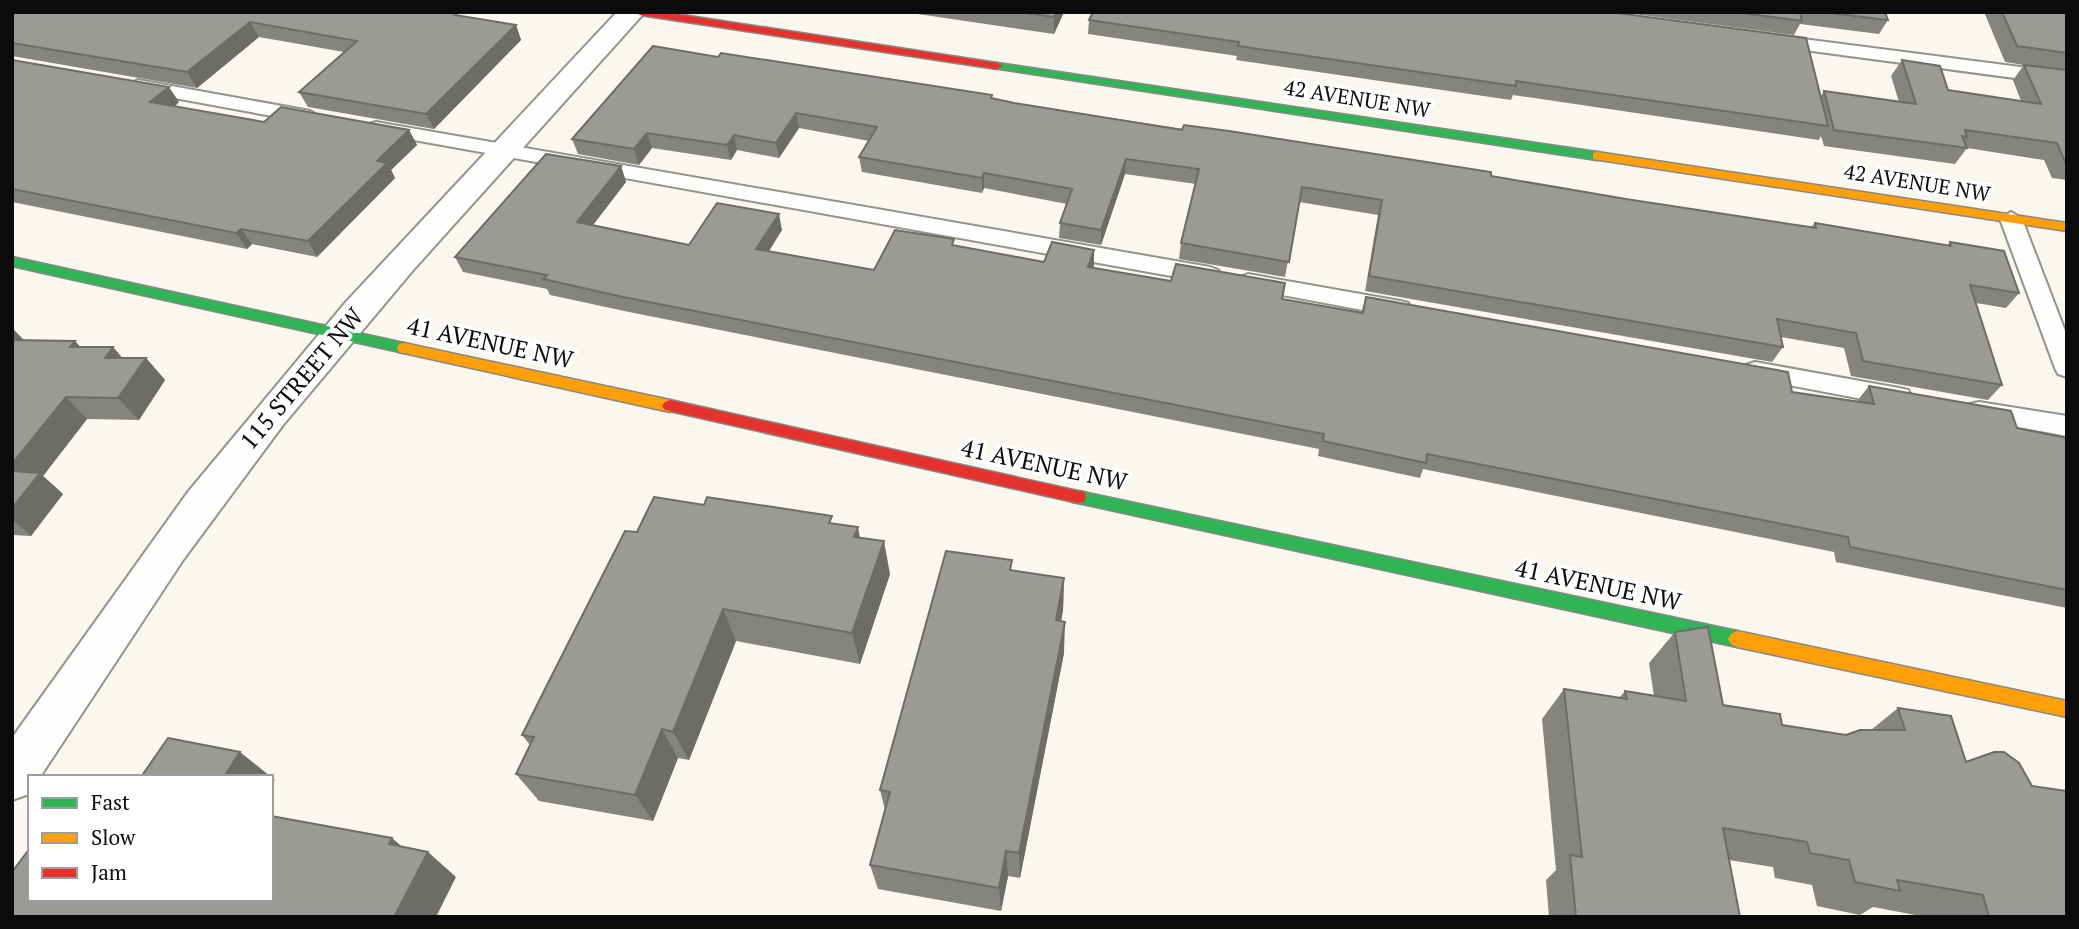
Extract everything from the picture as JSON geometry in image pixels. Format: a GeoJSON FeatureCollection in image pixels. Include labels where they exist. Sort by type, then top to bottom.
{"type":"FeatureCollection","features":[{"type":"Feature","properties":{"kind":"street","name":"115 STREET NW"},"geometry":{"type":"LineString","coordinates":[[12,778],[200,506],[268,416],[339,332],[632,12]]}},
{"type":"Feature","properties":{"kind":"street","name":"42 AVENUE NW"},"geometry":{"type":"LineString","coordinates":[[640,12],[2067,227]]}},
{"type":"Feature","properties":{"kind":"street","name":"41 AVENUE NW"},"geometry":{"type":"LineString","coordinates":[[12,261],[1233,531],[2067,709]]}},
{"type":"Feature","properties":{"kind":"lane"},"geometry":{"type":"LineString","coordinates":[[1748,37],[2067,79]]}},
{"type":"Feature","properties":{"kind":"lane"},"geometry":{"type":"LineString","coordinates":[[121,83],[324,119]]}},
{"type":"Feature","properties":{"kind":"lane"},"geometry":{"type":"LineString","coordinates":[[351,124],[1425,313]]}},
{"type":"Feature","properties":{"kind":"lane"},"geometry":{"type":"LineString","coordinates":[[2011,219],[2067,368]]}},
{"type":"Feature","properties":{"kind":"lane"},"geometry":{"type":"LineString","coordinates":[[1739,369],[1917,400]]}},
{"type":"Feature","properties":{"kind":"lane"},"geometry":{"type":"LineString","coordinates":[[1958,407],[2067,426]]}},
{"type":"Feature","properties":{"kind":"building"},"geometry":{"type":"Polygon","coordinates":[[[12,12],[459,12],[455,15],[516,25],[426,114],[299,92],[357,41],[250,22],[187,72],[12,43],[12,12]]]}},
{"type":"Feature","properties":{"kind":"building"},"geometry":{"type":"Polygon","coordinates":[[[1018,12],[1056,12],[1054,17],[1018,12]]]}},
{"type":"Feature","properties":{"kind":"building"},"geometry":{"type":"Polygon","coordinates":[[[1093,12],[1610,12],[1806,38],[1828,126],[1516,81],[1516,86],[1238,46],[1239,42],[1089,20],[1093,12]]]}},
{"type":"Feature","properties":{"kind":"building"},"geometry":{"type":"Polygon","coordinates":[[[1734,12],[1800,12],[1802,21],[1734,12]]]}},
{"type":"Feature","properties":{"kind":"building"},"geometry":{"type":"Polygon","coordinates":[[[1822,12],[1885,12],[1888,20],[1822,12]]]}},
{"type":"Feature","properties":{"kind":"building"},"geometry":{"type":"Polygon","coordinates":[[[2002,12],[2067,12],[2067,53],[2017,46],[2002,12]]]}},
{"type":"Feature","properties":{"kind":"building"},"geometry":{"type":"Polygon","coordinates":[[[653,46],[718,57],[721,53],[992,95],[991,98],[1014,103],[1182,130],[1184,125],[1229,131],[1491,172],[1491,176],[1816,228],[1815,223],[1951,246],[1950,242],[2004,251],[2019,293],[1970,285],[2002,385],[1863,361],[1856,333],[1777,319],[1783,347],[1369,276],[1382,200],[1302,187],[1289,262],[1181,243],[1199,169],[1126,159],[1101,230],[1060,223],[1072,189],[984,173],[982,178],[859,157],[877,127],[796,113],[776,143],[734,135],[727,145],[647,133],[634,149],[572,139],[653,46]]]}},
{"type":"Feature","properties":{"kind":"building"},"geometry":{"type":"Polygon","coordinates":[[[12,60],[169,87],[150,102],[264,122],[281,107],[409,130],[377,161],[387,163],[308,241],[241,229],[236,233],[12,189],[12,60]]]}},
{"type":"Feature","properties":{"kind":"building"},"geometry":{"type":"Polygon","coordinates":[[[1902,60],[1940,66],[1948,90],[2041,104],[2024,65],[2067,70],[2067,162],[2057,143],[1965,130],[1967,137],[1962,136],[1967,148],[1834,130],[1824,91],[1916,104],[1902,60]]]}},
{"type":"Feature","properties":{"kind":"building"},"geometry":{"type":"Polygon","coordinates":[[[546,154],[621,166],[577,222],[689,245],[717,203],[779,214],[756,249],[874,270],[895,230],[954,239],[952,245],[1044,262],[1052,242],[1094,250],[1088,267],[1171,281],[1176,264],[1285,283],[1282,299],[1363,313],[1366,297],[1788,372],[1792,392],[1874,404],[1869,386],[2011,411],[2017,428],[2067,438],[2067,590],[1850,547],[1848,537],[1427,454],[1426,463],[1323,441],[1324,434],[623,297],[543,279],[547,275],[455,257],[546,154]]]}},
{"type":"Feature","properties":{"kind":"building"},"geometry":{"type":"Polygon","coordinates":[[[12,340],[75,341],[70,347],[113,347],[105,358],[146,358],[118,398],[66,397],[12,464],[12,340]]]}},
{"type":"Feature","properties":{"kind":"building"},"geometry":{"type":"Polygon","coordinates":[[[12,471],[40,473],[12,508],[12,471]]]}},
{"type":"Feature","properties":{"kind":"building"},"geometry":{"type":"Polygon","coordinates":[[[654,497],[704,505],[707,497],[832,516],[829,523],[858,527],[854,537],[884,541],[852,633],[723,609],[673,732],[662,729],[635,795],[516,774],[534,737],[522,735],[625,531],[637,532],[654,497]]]}},
{"type":"Feature","properties":{"kind":"building"},"geometry":{"type":"Polygon","coordinates":[[[946,551],[1012,560],[1010,570],[1064,578],[1056,620],[1065,622],[1019,853],[1006,851],[999,888],[870,865],[890,792],[880,790],[946,551]]]}},
{"type":"Feature","properties":{"kind":"building"},"geometry":{"type":"Polygon","coordinates":[[[1708,627],[1723,705],[1780,714],[1782,725],[1846,735],[1860,730],[1905,730],[1898,708],[1951,716],[1966,762],[1994,752],[2004,752],[2019,763],[2032,786],[2067,791],[2067,917],[1989,917],[1983,895],[1897,880],[1900,891],[1855,882],[1849,860],[1810,853],[1807,842],[1723,828],[1740,917],[1576,917],[1570,855],[1582,857],[1564,689],[1627,699],[1625,691],[1686,701],[1675,632],[1708,627]]]}},
{"type":"Feature","properties":{"kind":"building"},"geometry":{"type":"Polygon","coordinates":[[[168,738],[240,752],[225,775],[142,775],[168,738]]]}},
{"type":"Feature","properties":{"kind":"building"},"geometry":{"type":"Polygon","coordinates":[[[273,816],[392,838],[389,844],[428,852],[394,917],[12,917],[12,872],[28,851],[28,901],[273,901],[273,816]]]}},
{"type":"Feature","properties":{"kind":"traffic: fast"},"geometry":{"type":"LineString","coordinates":[[997,66],[1597,156]]}},
{"type":"Feature","properties":{"kind":"traffic: fast"},"geometry":{"type":"LineString","coordinates":[[12,261],[404,348]]}},
{"type":"Feature","properties":{"kind":"traffic: fast"},"geometry":{"type":"LineString","coordinates":[[1078,497],[1737,639]]}},
{"type":"Feature","properties":{"kind":"traffic: slow"},"geometry":{"type":"LineString","coordinates":[[1597,156],[2067,227]]}},
{"type":"Feature","properties":{"kind":"traffic: slow"},"geometry":{"type":"LineString","coordinates":[[404,348],[670,406]]}},
{"type":"Feature","properties":{"kind":"traffic: slow"},"geometry":{"type":"LineString","coordinates":[[1737,639],[2067,709]]}},
{"type":"Feature","properties":{"kind":"traffic: jam"},"geometry":{"type":"LineString","coordinates":[[640,12],[997,66]]}},
{"type":"Feature","properties":{"kind":"traffic: jam"},"geometry":{"type":"LineString","coordinates":[[670,406],[1078,497]]}}]}
